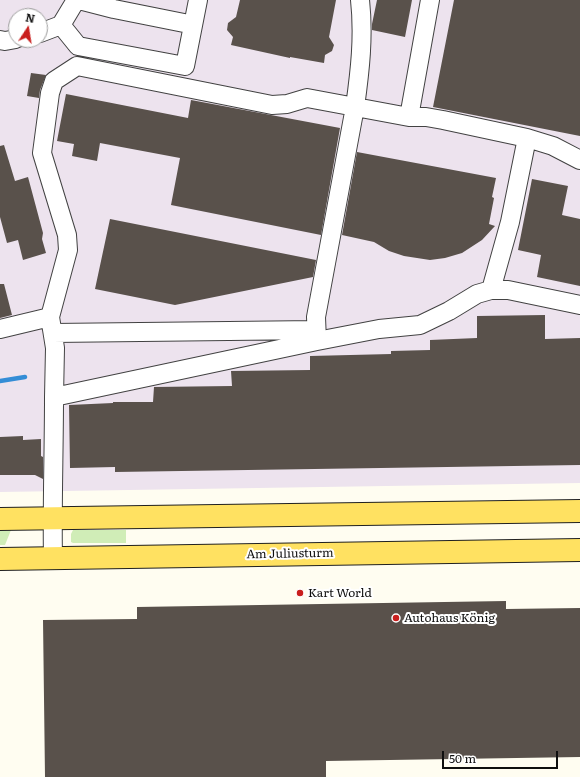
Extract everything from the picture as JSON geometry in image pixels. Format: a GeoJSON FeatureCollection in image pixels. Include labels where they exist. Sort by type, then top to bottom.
{"type":"FeatureCollection","features":[{"type":"Feature","properties":{"kind":"main road"},"geometry":{"type":"LineString","coordinates":[[0,519],[580,511]]}},
{"type":"Feature","properties":{"kind":"main road","name":"Am Juliusturm"},"geometry":{"type":"LineString","coordinates":[[0,559],[580,550]]}},
{"type":"Feature","properties":{"kind":"street"},"geometry":{"type":"LineString","coordinates":[[48,30],[61,25],[76,0]]}},
{"type":"Feature","properties":{"kind":"street"},"geometry":{"type":"LineString","coordinates":[[79,0],[114,9],[184,22]]}},
{"type":"Feature","properties":{"kind":"street"},"geometry":{"type":"LineString","coordinates":[[61,25],[78,46],[185,66],[198,0]]}},
{"type":"Feature","properties":{"kind":"street"},"geometry":{"type":"LineString","coordinates":[[317,335],[316,317],[319,295],[355,107],[359,75],[362,24],[360,0]]}},
{"type":"Feature","properties":{"kind":"street"},"geometry":{"type":"LineString","coordinates":[[409,117],[430,0]]}},
{"type":"Feature","properties":{"kind":"street"},"geometry":{"type":"LineString","coordinates":[[53,559],[52,518],[54,498],[55,348],[52,325],[68,250],[67,235],[42,153],[50,93],[54,81],[77,66],[272,104],[287,104],[307,98],[409,117],[426,117],[443,120],[527,138],[553,146],[580,160]]}},
{"type":"Feature","properties":{"kind":"street"},"geometry":{"type":"LineString","coordinates":[[490,290],[510,222],[527,138]]}},
{"type":"Feature","properties":{"kind":"street"},"geometry":{"type":"LineString","coordinates":[[0,329],[52,325],[317,335],[420,324],[449,311],[477,294],[490,290],[508,290],[580,305]]}},
{"type":"Feature","properties":{"kind":"street"},"geometry":{"type":"LineString","coordinates":[[54,397],[317,335]]}},
{"type":"Feature","properties":{"kind":"shaded area"},"geometry":{"type":"Polygon","coordinates":[[[0,0],[580,0],[580,483],[0,492],[0,0]]]}},
{"type":"Feature","properties":{"kind":"green space"},"geometry":{"type":"Polygon","coordinates":[[[11,530],[5,545],[0,545],[0,531],[11,530]]]}},
{"type":"Feature","properties":{"kind":"green space"},"geometry":{"type":"Polygon","coordinates":[[[73,530],[126,530],[126,543],[73,543],[71,542],[71,534],[73,530]]]}},
{"type":"Feature","properties":{"kind":"building"},"geometry":{"type":"Polygon","coordinates":[[[240,0],[336,0],[329,37],[334,45],[332,51],[325,55],[324,63],[290,58],[231,45],[233,37],[227,30],[228,23],[236,17],[240,0]]]}},
{"type":"Feature","properties":{"kind":"building"},"geometry":{"type":"Polygon","coordinates":[[[377,0],[412,0],[405,37],[372,30],[377,0]]]}},
{"type":"Feature","properties":{"kind":"building"},"geometry":{"type":"Polygon","coordinates":[[[454,0],[580,0],[580,136],[433,107],[454,0]]]}},
{"type":"Feature","properties":{"kind":"building"},"geometry":{"type":"Polygon","coordinates":[[[31,73],[46,75],[40,90],[39,98],[27,96],[31,73]]]}},
{"type":"Feature","properties":{"kind":"building"},"geometry":{"type":"Polygon","coordinates":[[[66,94],[188,118],[191,100],[340,128],[321,235],[171,205],[180,158],[100,143],[97,161],[72,156],[74,144],[57,141],[66,94]]]}},
{"type":"Feature","properties":{"kind":"building"},"geometry":{"type":"Polygon","coordinates":[[[4,145],[15,181],[28,177],[43,233],[42,239],[46,253],[23,260],[18,240],[7,243],[0,217],[0,146],[4,145]]]}},
{"type":"Feature","properties":{"kind":"building"},"geometry":{"type":"Polygon","coordinates":[[[357,152],[496,178],[489,224],[495,226],[482,240],[462,253],[445,258],[430,260],[404,256],[389,251],[374,242],[342,235],[357,152]]]}},
{"type":"Feature","properties":{"kind":"building"},"geometry":{"type":"Polygon","coordinates":[[[532,179],[568,186],[562,215],[580,219],[580,286],[537,277],[541,255],[518,250],[532,179]]]}},
{"type":"Feature","properties":{"kind":"building"},"geometry":{"type":"Polygon","coordinates":[[[110,219],[316,260],[313,277],[175,305],[95,289],[110,219]]]}},
{"type":"Feature","properties":{"kind":"building"},"geometry":{"type":"Polygon","coordinates":[[[0,284],[4,284],[12,315],[0,318],[0,284]]]}},
{"type":"Feature","properties":{"kind":"building"},"geometry":{"type":"Polygon","coordinates":[[[545,315],[545,339],[580,338],[580,465],[115,472],[115,467],[70,468],[69,405],[113,402],[153,402],[154,387],[232,386],[231,371],[310,370],[310,356],[391,354],[391,351],[430,350],[430,340],[477,338],[477,316],[545,315]]]}},
{"type":"Feature","properties":{"kind":"building"},"geometry":{"type":"Polygon","coordinates":[[[23,436],[23,440],[41,439],[43,479],[35,475],[0,475],[0,437],[23,436]]]}},
{"type":"Feature","properties":{"kind":"building"},"geometry":{"type":"Polygon","coordinates":[[[506,601],[506,609],[580,608],[580,757],[326,761],[326,777],[45,777],[43,620],[137,619],[137,607],[506,601]]]}},
{"type":"Feature","properties":{"kind":"waterway"},"geometry":{"type":"LineString","coordinates":[[0,381],[25,377]]}},
{"type":"Feature","properties":{"kind":"place","name":"Kart World"},"geometry":{"type":"Point","coordinates":[300,593]}},
{"type":"Feature","properties":{"kind":"place","name":"Autohaus König"},"geometry":{"type":"Point","coordinates":[396,618]}}]}
